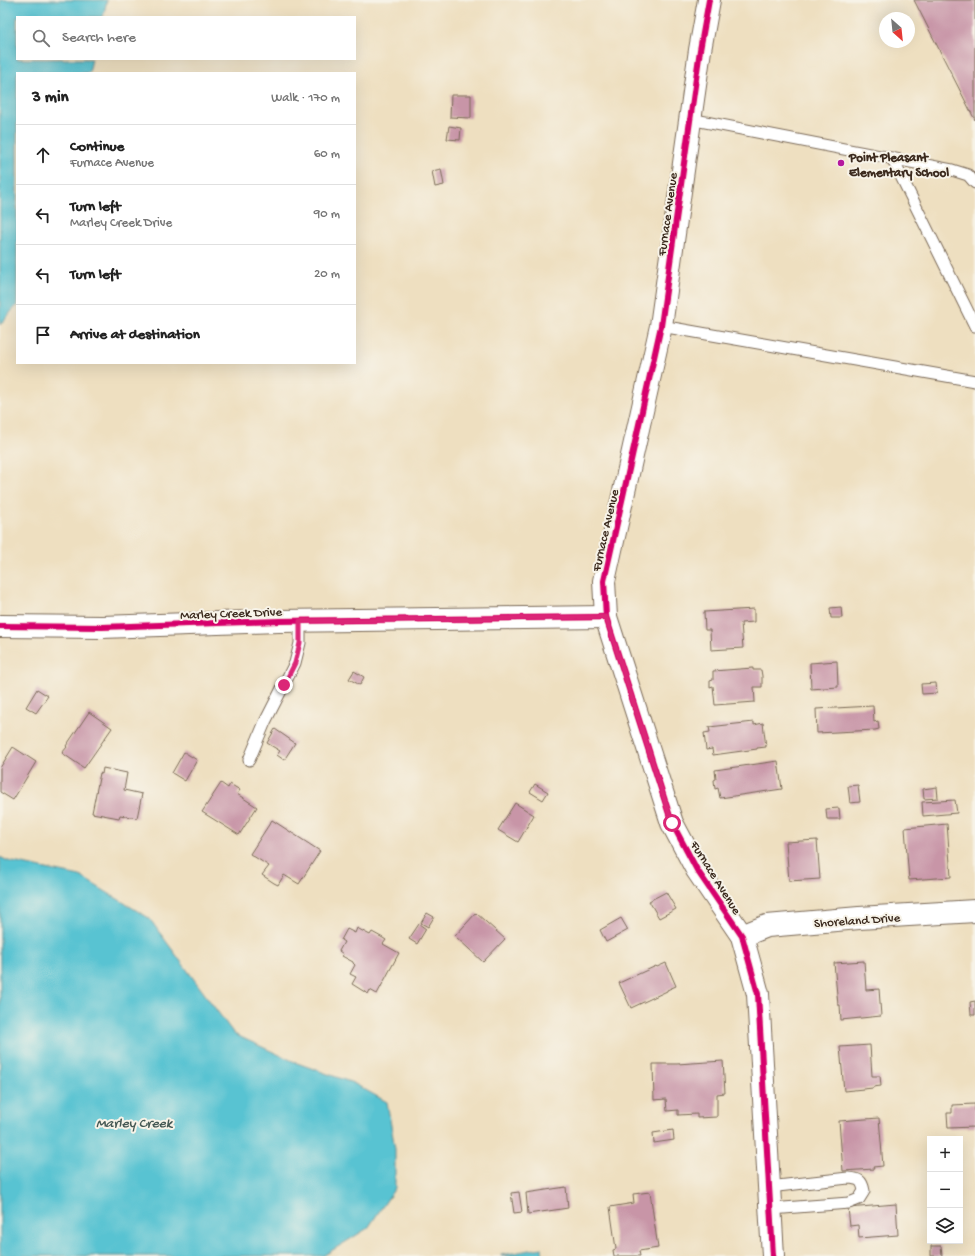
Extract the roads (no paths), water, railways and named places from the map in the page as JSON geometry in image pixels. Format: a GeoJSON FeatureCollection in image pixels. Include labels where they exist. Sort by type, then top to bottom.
{"type":"FeatureCollection","features":[{"type":"Feature","properties":{"kind":"street","name":"Furnace Avenue"},"geometry":{"type":"LineString","coordinates":[[709,0],[700,50],[661,326],[604,581],[606,617],[672,823],[697,870],[742,936],[758,994],[773,1256]]}},
{"type":"Feature","properties":{"kind":"street","name":"Marley Creek Drive"},"geometry":{"type":"LineString","coordinates":[[0,626],[102,627],[300,621],[606,617]]}},
{"type":"Feature","properties":{"kind":"street","name":"Shoreland Drive"},"geometry":{"type":"LineString","coordinates":[[742,936],[767,926],[859,918],[975,911]]}},
{"type":"Feature","properties":{"kind":"lane"},"geometry":{"type":"LineString","coordinates":[[690,119],[952,170],[968,175],[975,182]]}},
{"type":"Feature","properties":{"kind":"lane"},"geometry":{"type":"LineString","coordinates":[[892,158],[975,326]]}},
{"type":"Feature","properties":{"kind":"lane"},"geometry":{"type":"LineString","coordinates":[[661,326],[975,381]]}},
{"type":"Feature","properties":{"kind":"lane"},"geometry":{"type":"LineString","coordinates":[[249,760],[265,722],[295,663],[300,643],[300,621]]}},
{"type":"Feature","properties":{"kind":"lane"},"geometry":{"type":"LineString","coordinates":[[769,1187],[848,1178],[858,1179],[863,1184],[864,1191],[859,1199],[849,1203],[771,1209]]}},
{"type":"Feature","properties":{"kind":"water"},"geometry":{"type":"Polygon","coordinates":[[[0,0],[107,0],[103,16],[16,16],[16,60],[92,60],[89,72],[16,72],[16,306],[0,325],[0,0]]]}},
{"type":"Feature","properties":{"kind":"water","name":"Marley Creek"},"geometry":{"type":"Polygon","coordinates":[[[0,857],[8,861],[80,876],[149,918],[234,1034],[297,1063],[353,1083],[387,1102],[395,1149],[395,1188],[368,1228],[323,1256],[0,1256],[0,857]]]}},
{"type":"Feature","properties":{"kind":"water"},"geometry":{"type":"Polygon","coordinates":[[[542,1248],[543,1256],[501,1256],[501,1255],[542,1248]]]}},
{"type":"Feature","properties":{"kind":"place","name":"Point Pleasant Elementary School"},"geometry":{"type":"Point","coordinates":[841,163]}}]}
